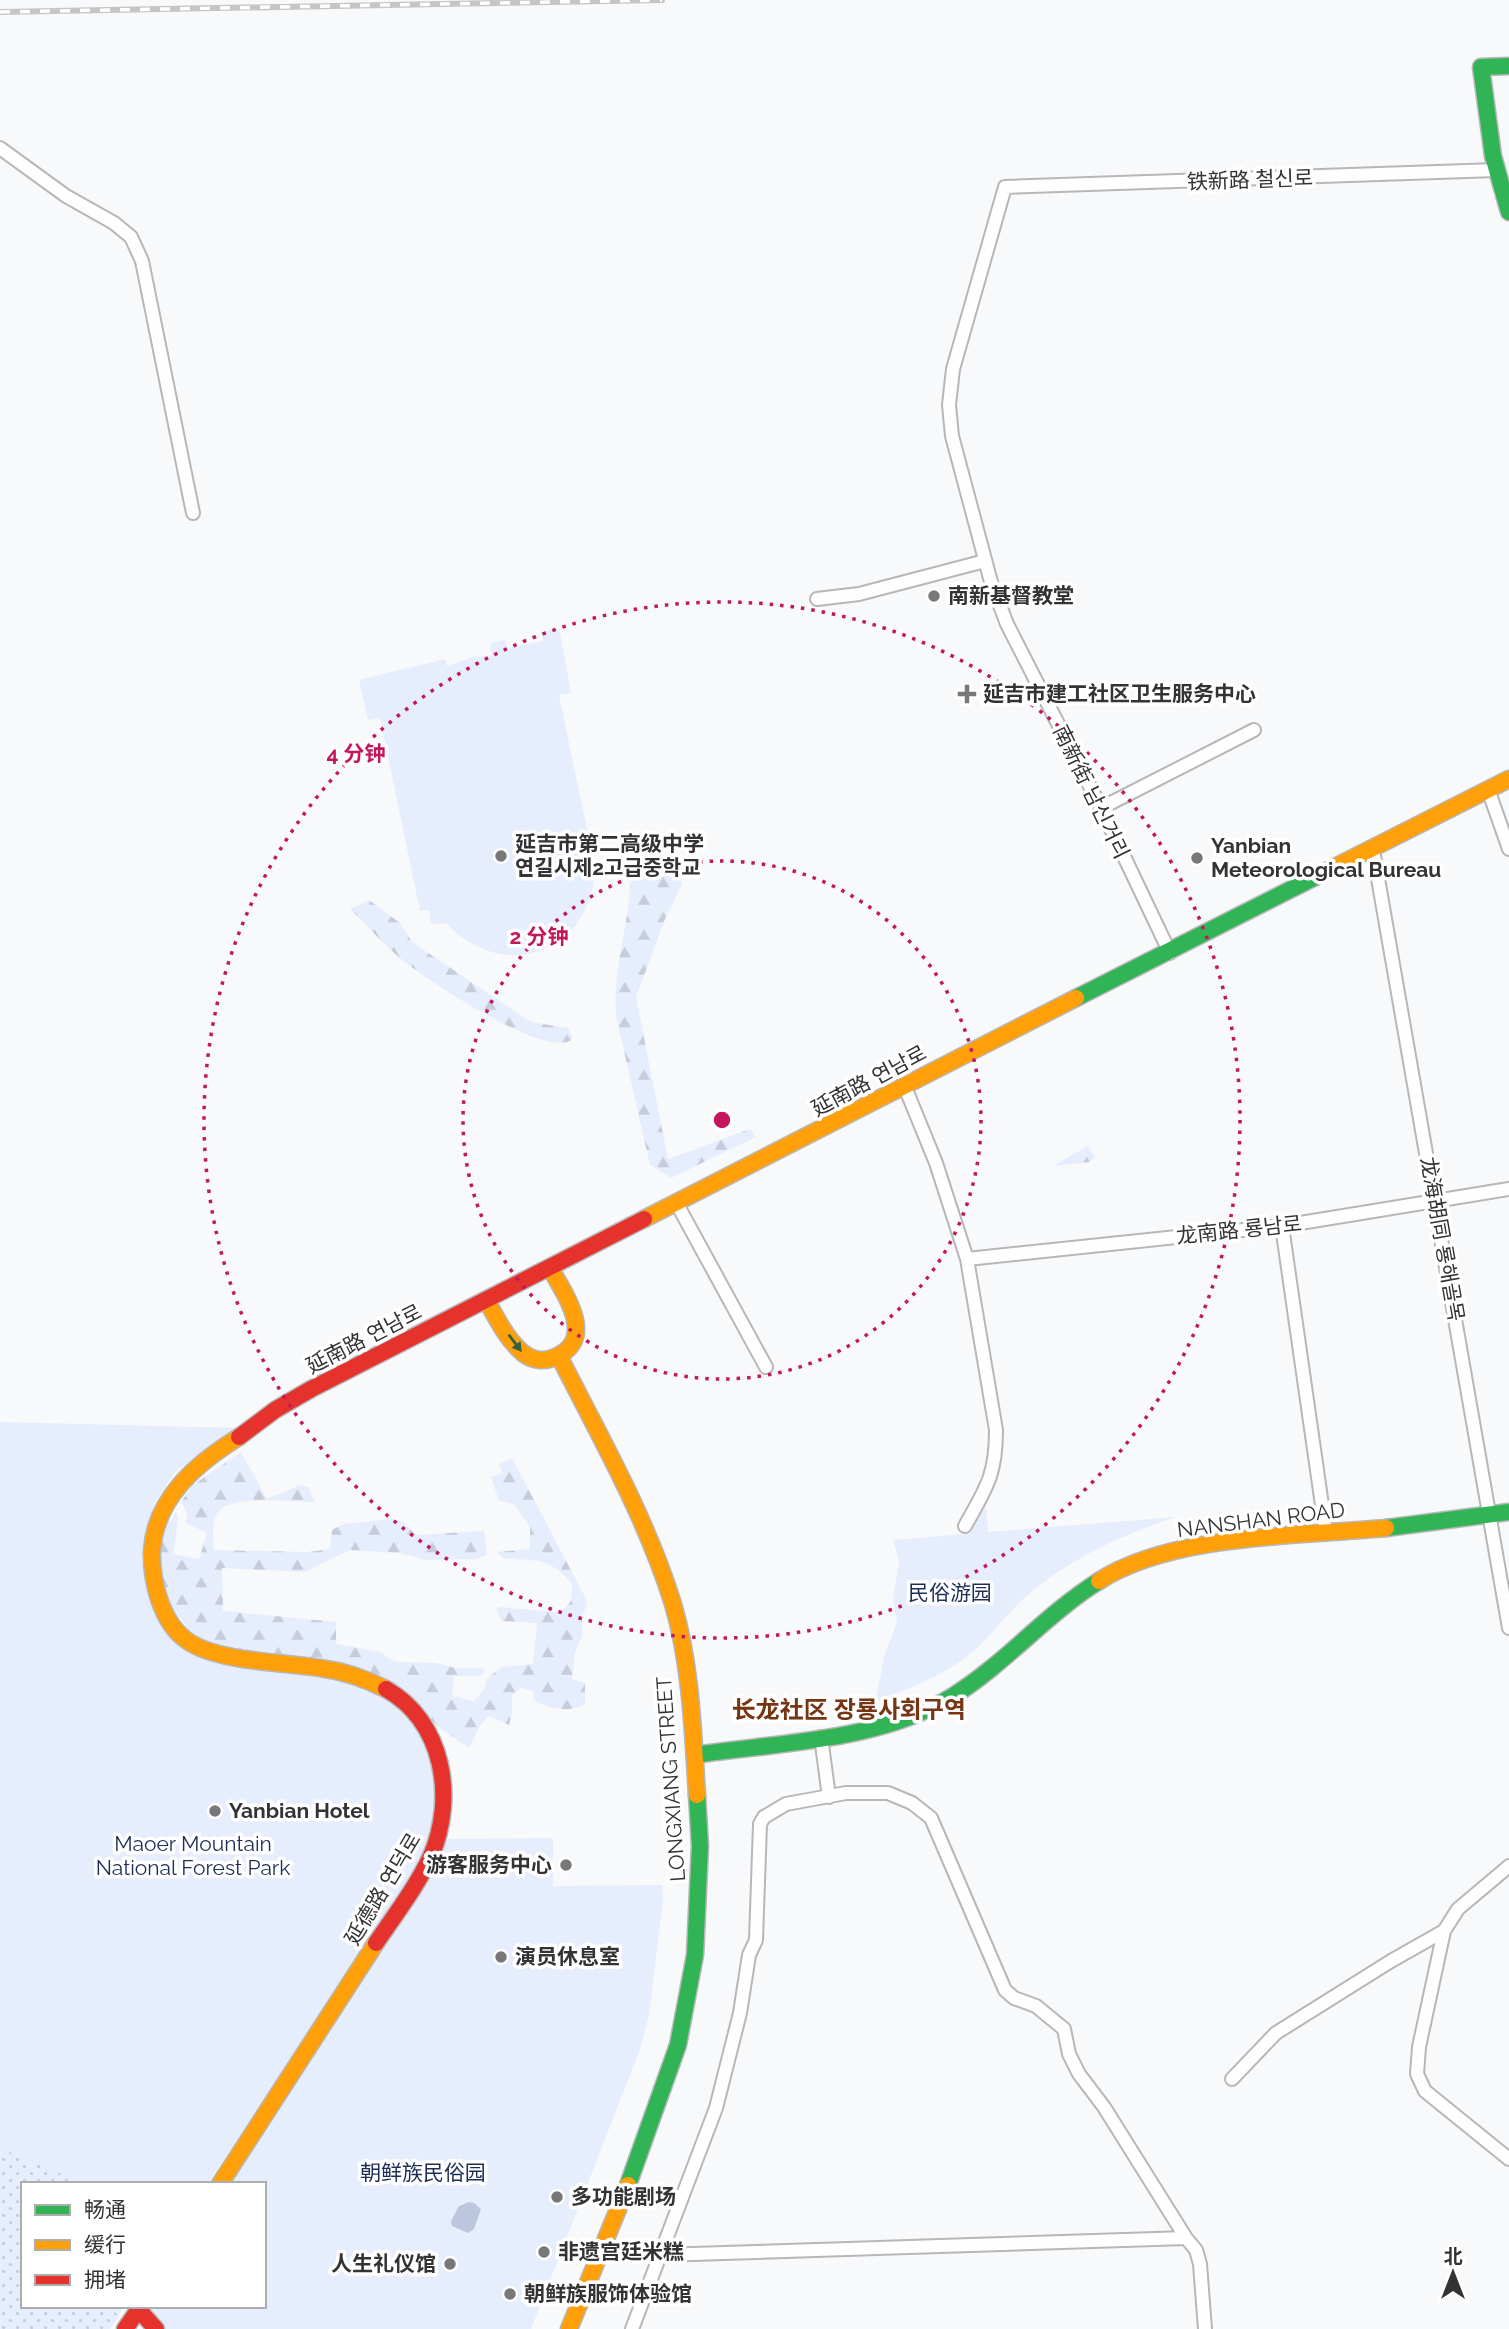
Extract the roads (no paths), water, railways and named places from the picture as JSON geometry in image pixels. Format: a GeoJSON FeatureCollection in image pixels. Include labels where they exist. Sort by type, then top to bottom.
{"type":"FeatureCollection","features":[{"type":"Feature","properties":{"kind":"main road"},"geometry":{"type":"LineString","coordinates":[[1509,66],[1481,68],[1496,170],[1509,212]]}},
{"type":"Feature","properties":{"kind":"main road","name":"延南路 연남로"},"geometry":{"type":"LineString","coordinates":[[253,1427],[272,1412],[486,1300],[938,1068],[1489,792],[1509,779]]}},
{"type":"Feature","properties":{"kind":"main road"},"geometry":{"type":"LineString","coordinates":[[486,1300],[521,1352],[539,1360],[559,1356],[568,1350],[574,1341],[577,1320],[550,1268]]}},
{"type":"Feature","properties":{"kind":"main road","name":"LONGXIANG STREET"},"geometry":{"type":"LineString","coordinates":[[559,1356],[642,1521],[664,1577],[684,1655],[695,1755],[700,1846],[695,1955],[678,2045],[637,2162],[572,2328]]}},
{"type":"Feature","properties":{"kind":"main road","name":"延德路 연덕로"},"geometry":{"type":"LineString","coordinates":[[221,2182],[426,1866],[437,1843],[444,1804],[441,1769],[433,1739],[402,1701],[383,1688],[343,1671],[240,1659],[208,1650],[185,1640],[168,1618],[157,1592],[152,1568],[153,1543],[166,1503],[177,1485],[194,1467],[253,1427]]}},
{"type":"Feature","properties":{"kind":"main road","name":"NANSHAN ROAD"},"geometry":{"type":"LineString","coordinates":[[695,1755],[821,1737],[871,1727],[933,1708],[1003,1660],[1073,1596],[1107,1573],[1156,1555],[1195,1546],[1509,1512]]}},
{"type":"Feature","properties":{"kind":"main road"},"geometry":{"type":"LineString","coordinates":[[125,2329],[140,2308],[156,2329]]}},
{"type":"Feature","properties":{"kind":"street"},"geometry":{"type":"LineString","coordinates":[[0,148],[30,172],[114,223],[131,237],[142,261],[193,513]]}},
{"type":"Feature","properties":{"kind":"street","name":"铁新路 철신로"},"geometry":{"type":"LineString","coordinates":[[1005,187],[1496,170]]}},
{"type":"Feature","properties":{"kind":"street","name":"南新街 남신거리"},"geometry":{"type":"LineString","coordinates":[[1005,187],[953,369],[949,405],[952,436],[985,561],[1007,624],[1101,808],[1170,953]]}},
{"type":"Feature","properties":{"kind":"street"},"geometry":{"type":"LineString","coordinates":[[817,599],[859,594],[985,561]]}},
{"type":"Feature","properties":{"kind":"street"},"geometry":{"type":"LineString","coordinates":[[1101,808],[1254,730]]}},
{"type":"Feature","properties":{"kind":"street"},"geometry":{"type":"LineString","coordinates":[[1489,792],[1509,849]]}},
{"type":"Feature","properties":{"kind":"street","name":"龙海胡同 룡해골목"},"geometry":{"type":"LineString","coordinates":[[1373,850],[1509,1628]]}},
{"type":"Feature","properties":{"kind":"street"},"geometry":{"type":"LineString","coordinates":[[905,1087],[936,1163],[967,1259],[996,1430],[995,1459],[990,1481],[965,1526]]}},
{"type":"Feature","properties":{"kind":"street","name":"龙南路 룡남로"},"geometry":{"type":"LineString","coordinates":[[967,1259],[1282,1226],[1509,1189]]}},
{"type":"Feature","properties":{"kind":"street"},"geometry":{"type":"LineString","coordinates":[[677,1204],[766,1367]]}},
{"type":"Feature","properties":{"kind":"street"},"geometry":{"type":"LineString","coordinates":[[1282,1226],[1326,1533]]}},
{"type":"Feature","properties":{"kind":"street"},"geometry":{"type":"LineString","coordinates":[[821,1737],[829,1797]]}},
{"type":"Feature","properties":{"kind":"street"},"geometry":{"type":"LineString","coordinates":[[632,2329],[716,2108],[740,2013],[749,1955],[756,1940],[760,1824],[764,1817],[786,1804],[846,1793],[888,1793],[912,1803],[931,1818],[1005,1990],[1014,1998],[1037,2006],[1064,2029],[1069,2054],[1079,2074],[1104,2107],[1196,2250],[1200,2264],[1205,2329]]}},
{"type":"Feature","properties":{"kind":"street"},"geometry":{"type":"LineString","coordinates":[[1509,1866],[1458,1909],[1444,1931],[1419,2047],[1417,2074],[1425,2091],[1509,2159]]}},
{"type":"Feature","properties":{"kind":"street"},"geometry":{"type":"LineString","coordinates":[[1232,2079],[1276,2033],[1444,1931]]}},
{"type":"Feature","properties":{"kind":"street"},"geometry":{"type":"LineString","coordinates":[[661,2255],[1186,2238]]}},
{"type":"Feature","properties":{"kind":"railway"},"geometry":{"type":"LineString","coordinates":[[0,12],[662,0]]}},
{"type":"Feature","properties":{"kind":"place","name":"南新基督教堂"},"geometry":{"type":"Point","coordinates":[934,596]}},
{"type":"Feature","properties":{"kind":"place","name":"延吉市建工社区卫生服务中心"},"geometry":{"type":"Point","coordinates":[967,694]}},
{"type":"Feature","properties":{"kind":"place","name":"延吉市第二高级中学 연길시제2고급중학교"},"geometry":{"type":"Point","coordinates":[501,856]}},
{"type":"Feature","properties":{"kind":"place","name":"Yanbian Meteorological Bureau"},"geometry":{"type":"Point","coordinates":[1197,858]}},
{"type":"Feature","properties":{"kind":"place","name":"Yanbian Hotel"},"geometry":{"type":"Point","coordinates":[215,1811]}},
{"type":"Feature","properties":{"kind":"place","name":"游客服务中心"},"geometry":{"type":"Point","coordinates":[566,1865]}},
{"type":"Feature","properties":{"kind":"place","name":"演员休息室"},"geometry":{"type":"Point","coordinates":[501,1957]}},
{"type":"Feature","properties":{"kind":"place","name":"多功能剧场"},"geometry":{"type":"Point","coordinates":[557,2197]}},
{"type":"Feature","properties":{"kind":"place","name":"非遗宫廷米糕"},"geometry":{"type":"Point","coordinates":[544,2252]}},
{"type":"Feature","properties":{"kind":"place","name":"人生礼仪馆"},"geometry":{"type":"Point","coordinates":[450,2264]}},
{"type":"Feature","properties":{"kind":"place","name":"朝鲜族服饰体验馆"},"geometry":{"type":"Point","coordinates":[510,2294]}},
{"type":"Feature","properties":{"kind":"district","name":"长龙社区 장룡사회구역"},"geometry":{"type":"Point","coordinates":[849,1710]}},
{"type":"Feature","properties":{"kind":"park label","name":"民俗游园"},"geometry":{"type":"Point","coordinates":[950,1593]}},
{"type":"Feature","properties":{"kind":"park label","name":"Maoer Mountain National Forest Park"},"geometry":{"type":"Point","coordinates":[193,1856]}},
{"type":"Feature","properties":{"kind":"park label","name":"朝鲜族民俗园"},"geometry":{"type":"Point","coordinates":[423,2173]}}]}
